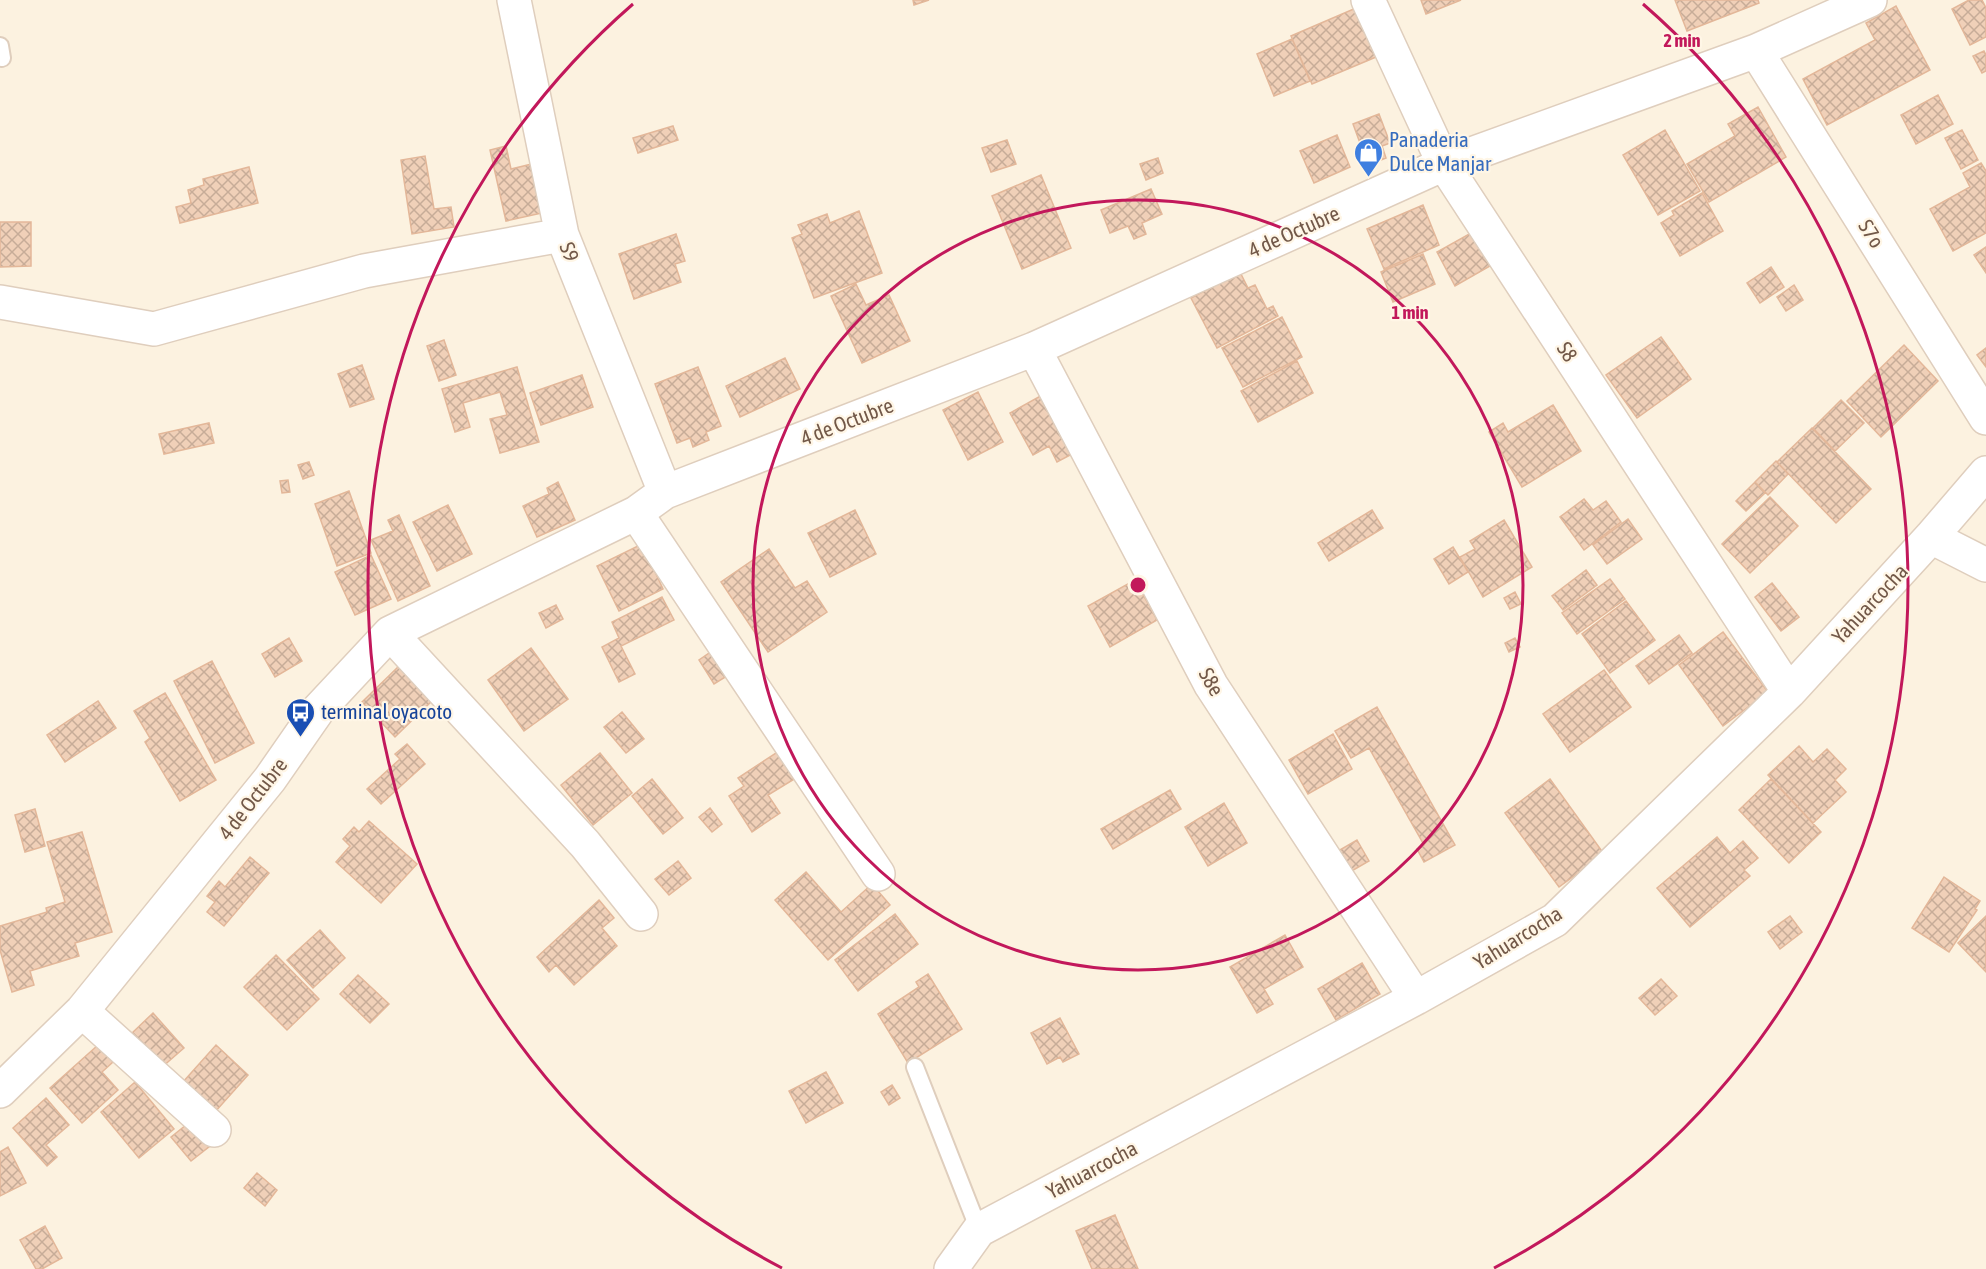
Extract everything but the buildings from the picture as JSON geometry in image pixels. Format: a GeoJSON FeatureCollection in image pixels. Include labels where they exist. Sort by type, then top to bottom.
{"type":"FeatureCollection","features":[{"type":"Feature","properties":{"kind":"street","name":"S9"},"geometry":{"type":"LineString","coordinates":[[514,0],[562,234],[665,492]]}},
{"type":"Feature","properties":{"kind":"street","name":"S8"},"geometry":{"type":"LineString","coordinates":[[1368,0],[1444,164],[1789,692]]}},
{"type":"Feature","properties":{"kind":"street","name":"4 de Octubre"},"geometry":{"type":"LineString","coordinates":[[0,1091],[82,1011],[270,779],[318,710],[390,633],[636,513],[665,492],[1034,349],[1444,164],[1756,51],[1870,0]]}},
{"type":"Feature","properties":{"kind":"street","name":"S7o"},"geometry":{"type":"LineString","coordinates":[[1756,51],[1986,418]]}},
{"type":"Feature","properties":{"kind":"street"},"geometry":{"type":"LineString","coordinates":[[0,302],[154,329],[364,271],[562,234]]}},
{"type":"Feature","properties":{"kind":"street","name":"S8e"},"geometry":{"type":"LineString","coordinates":[[1034,349],[1211,685],[1416,998]]}},
{"type":"Feature","properties":{"kind":"street","name":"Yahuarcocha"},"geometry":{"type":"LineString","coordinates":[[951,1269],[979,1230],[1416,998],[1555,920],[1789,692],[1931,537],[1986,473]]}},
{"type":"Feature","properties":{"kind":"street"},"geometry":{"type":"LineString","coordinates":[[636,513],[878,874]]}},
{"type":"Feature","properties":{"kind":"street"},"geometry":{"type":"LineString","coordinates":[[1931,537],[1986,565]]}},
{"type":"Feature","properties":{"kind":"street"},"geometry":{"type":"LineString","coordinates":[[390,633],[578,835],[641,914]]}},
{"type":"Feature","properties":{"kind":"street"},"geometry":{"type":"LineString","coordinates":[[82,1011],[214,1130]]}},
{"type":"Feature","properties":{"kind":"lane"},"geometry":{"type":"LineString","coordinates":[[915,1067],[979,1230]]}},
{"type":"Feature","properties":{"kind":"place","name":"Panaderia Dulce Manjar"},"geometry":{"type":"Point","coordinates":[1368,178]}},
{"type":"Feature","properties":{"kind":"place","name":"terminal oyacoto"},"geometry":{"type":"Point","coordinates":[300,738]}}]}
